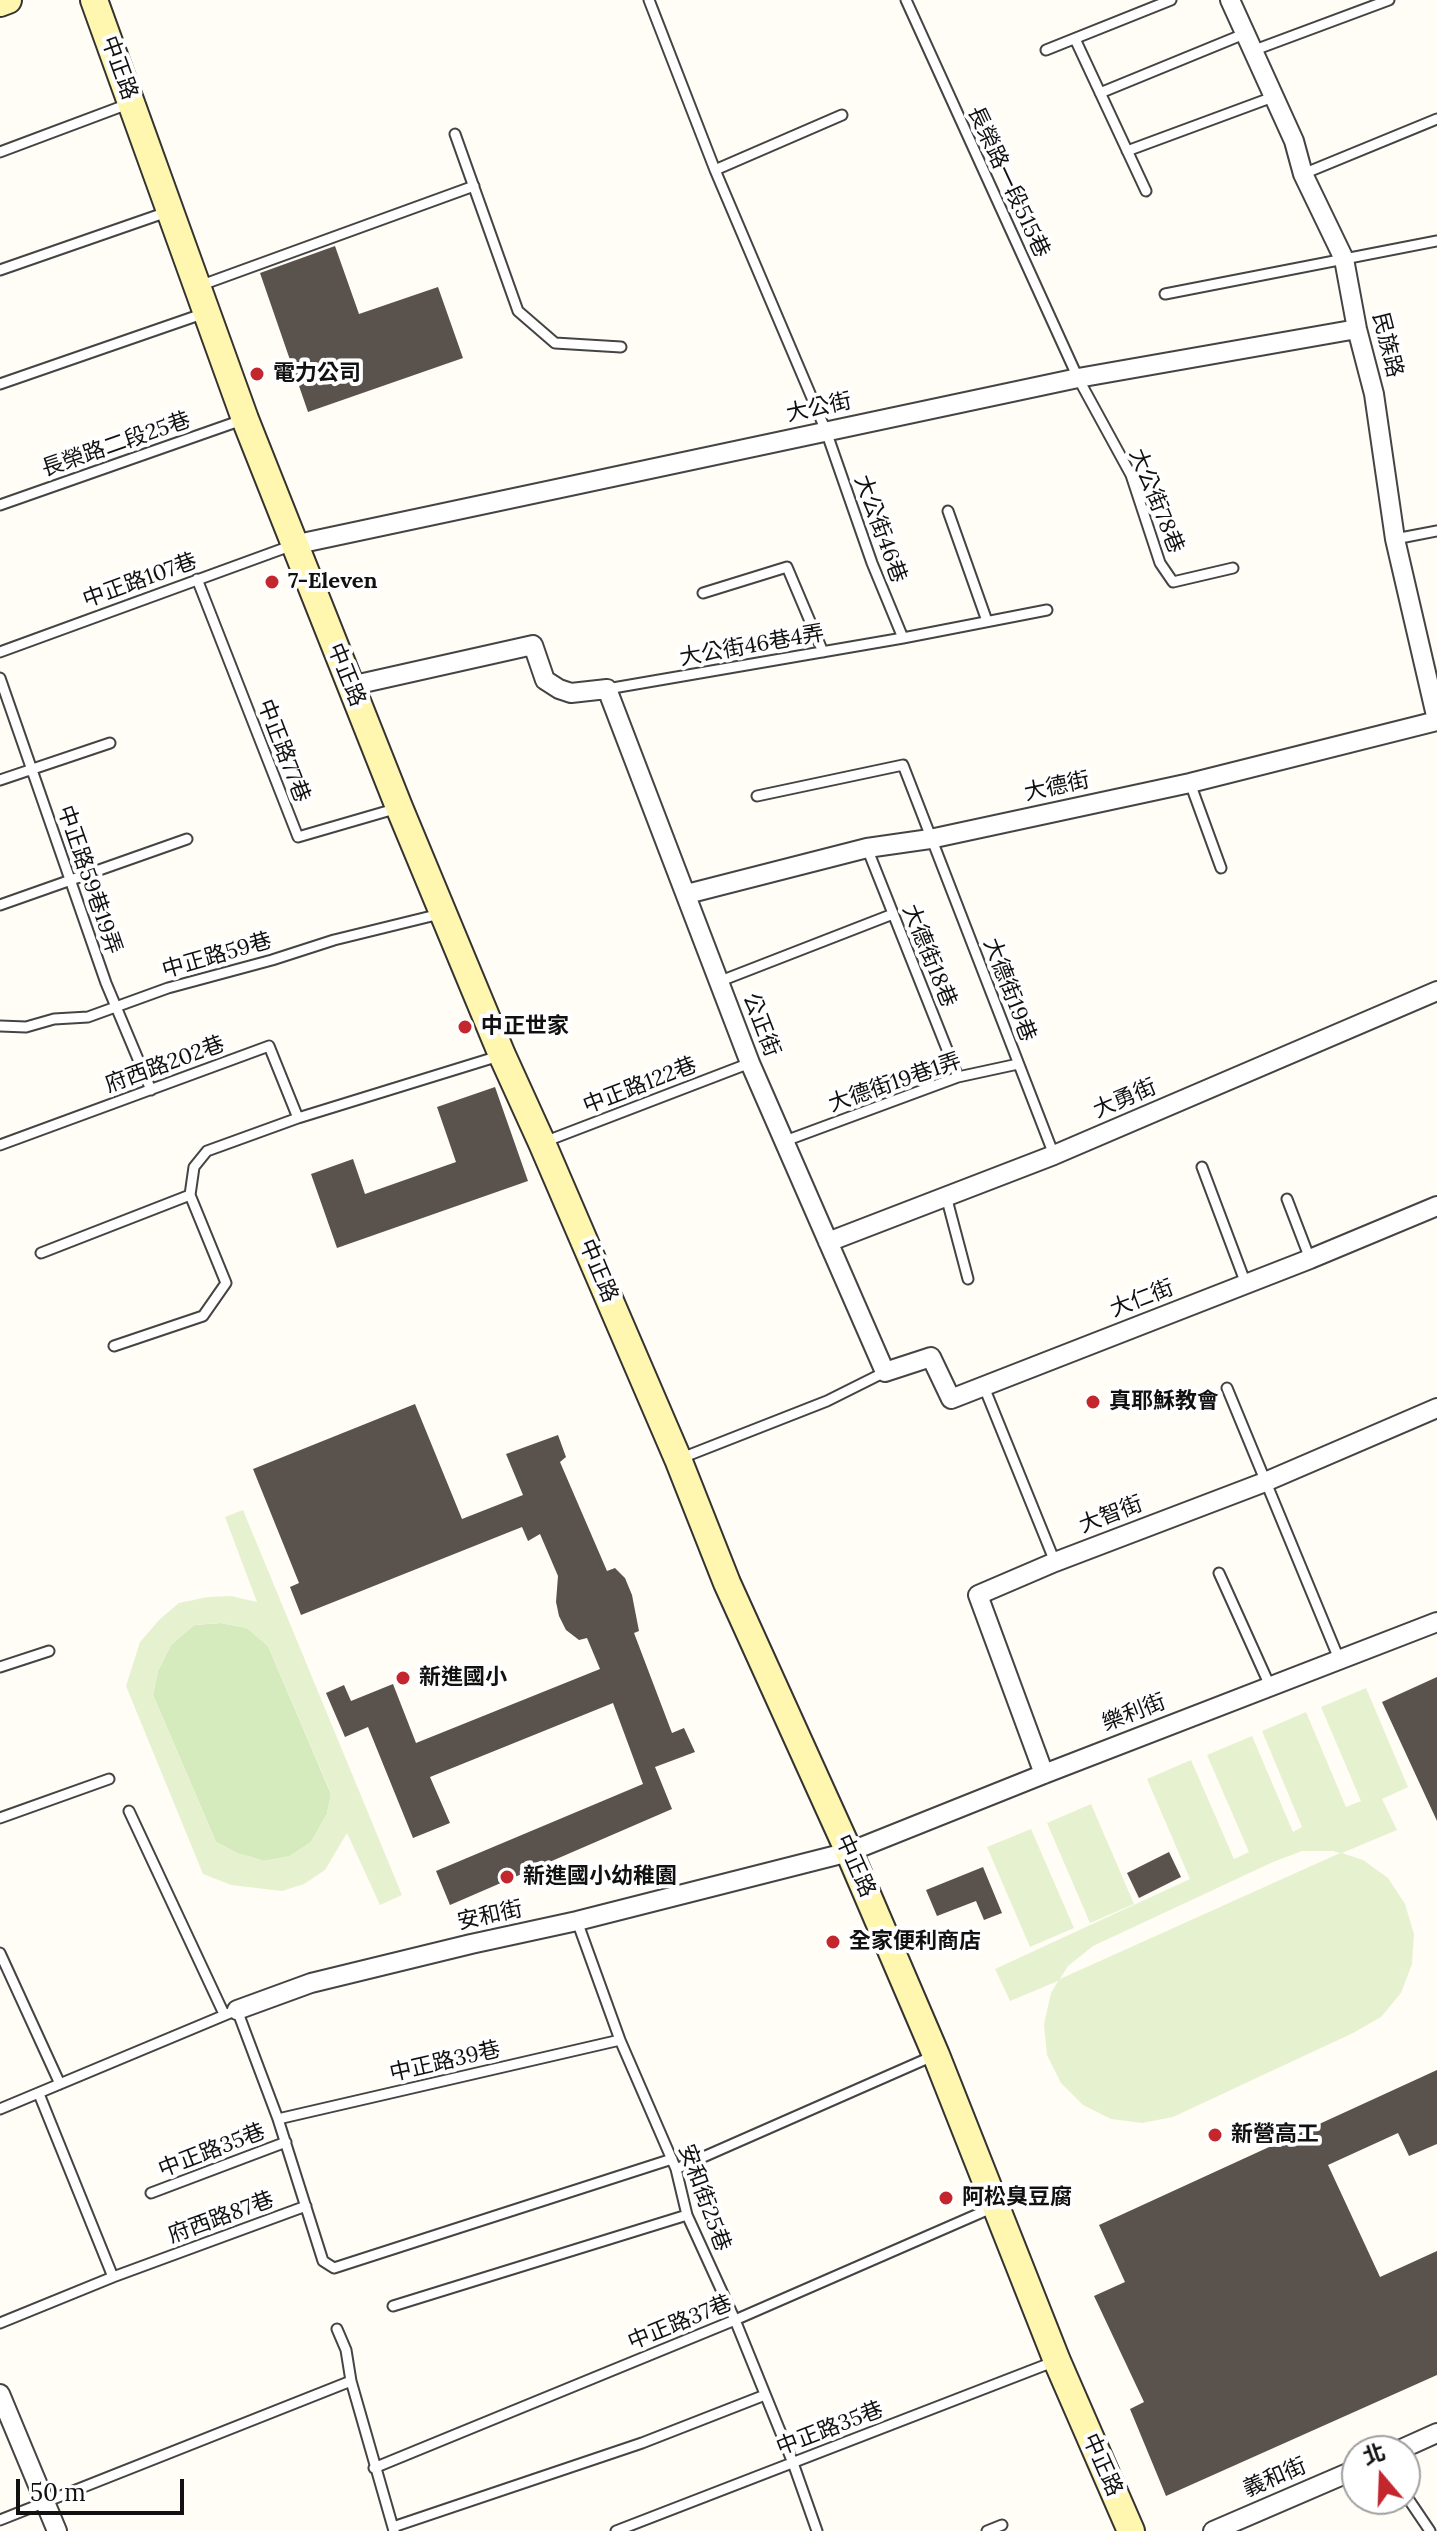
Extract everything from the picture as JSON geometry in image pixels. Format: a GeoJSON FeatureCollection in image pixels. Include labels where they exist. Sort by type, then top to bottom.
{"type":"FeatureCollection","features":[{"type":"Feature","properties":{"kind":"street"},"geometry":{"type":"LineString","coordinates":[[0,3],[8,0]]}},
{"type":"Feature","properties":{"kind":"street","name":"中正路"},"geometry":{"type":"LineString","coordinates":[[94,0],[245,419],[399,807],[502,1055],[678,1459],[727,1583],[849,1852],[936,2055],[1057,2361],[1131,2531]]}},
{"type":"Feature","properties":{"kind":"street","name":"民族路"},"geometry":{"type":"LineString","coordinates":[[1230,0],[1294,141],[1303,174],[1344,259],[1357,329],[1374,394],[1395,539],[1437,720]]}},
{"type":"Feature","properties":{"kind":"street","name":"大公街"},"geometry":{"type":"LineString","coordinates":[[293,545],[1078,378],[1357,329]]}},
{"type":"Feature","properties":{"kind":"street"},"geometry":{"type":"LineString","coordinates":[[350,686],[533,645],[545,680],[559,689],[571,693],[607,689]]}},
{"type":"Feature","properties":{"kind":"street","name":"公正街"},"geometry":{"type":"LineString","coordinates":[[607,689],[750,1063],[885,1372]]}},
{"type":"Feature","properties":{"kind":"street","name":"大德街"},"geometry":{"type":"LineString","coordinates":[[687,894],[867,848],[930,839],[1190,783],[1437,720]]}},
{"type":"Feature","properties":{"kind":"street","name":"大勇街"},"geometry":{"type":"LineString","coordinates":[[828,1242],[1054,1155],[1437,991]]}},
{"type":"Feature","properties":{"kind":"street","name":"大仁街"},"geometry":{"type":"LineString","coordinates":[[885,1372],[931,1357],[951,1399],[1437,1206]]}},
{"type":"Feature","properties":{"kind":"street","name":"大智街"},"geometry":{"type":"LineString","coordinates":[[1044,1774],[978,1595],[1055,1562],[1265,1482],[1437,1408]]}},
{"type":"Feature","properties":{"kind":"street","name":"樂利街"},"geometry":{"type":"LineString","coordinates":[[849,1852],[1437,1622]]}},
{"type":"Feature","properties":{"kind":"street","name":"安和街"},"geometry":{"type":"LineString","coordinates":[[231,2012],[311,1983],[577,1921],[849,1852]]}},
{"type":"Feature","properties":{"kind":"street"},"geometry":{"type":"LineString","coordinates":[[0,2394],[57,2531]]}},
{"type":"Feature","properties":{"kind":"street","name":"義和街"},"geometry":{"type":"LineString","coordinates":[[1213,2531],[1341,2476]]}},
{"type":"Feature","properties":{"kind":"lane"},"geometry":{"type":"LineString","coordinates":[[649,0],[715,170],[826,431]]}},
{"type":"Feature","properties":{"kind":"lane","name":"長榮路一段515巷"},"geometry":{"type":"LineString","coordinates":[[906,0],[1078,378]]}},
{"type":"Feature","properties":{"kind":"lane"},"geometry":{"type":"LineString","coordinates":[[1046,50],[1171,0]]}},
{"type":"Feature","properties":{"kind":"lane"},"geometry":{"type":"LineString","coordinates":[[1100,93],[1389,0]]}},
{"type":"Feature","properties":{"kind":"lane"},"geometry":{"type":"LineString","coordinates":[[1075,39],[1146,191]]}},
{"type":"Feature","properties":{"kind":"lane"},"geometry":{"type":"LineString","coordinates":[[1127,151],[1273,97]]}},
{"type":"Feature","properties":{"kind":"lane"},"geometry":{"type":"LineString","coordinates":[[0,152],[132,102]]}},
{"type":"Feature","properties":{"kind":"lane"},"geometry":{"type":"LineString","coordinates":[[715,170],[842,115]]}},
{"type":"Feature","properties":{"kind":"lane"},"geometry":{"type":"LineString","coordinates":[[1303,174],[1437,119]]}},
{"type":"Feature","properties":{"kind":"lane"},"geometry":{"type":"LineString","coordinates":[[455,134],[518,311],[555,343],[621,347]]}},
{"type":"Feature","properties":{"kind":"lane"},"geometry":{"type":"LineString","coordinates":[[199,286],[474,186]]}},
{"type":"Feature","properties":{"kind":"lane"},"geometry":{"type":"LineString","coordinates":[[0,270],[170,210]]}},
{"type":"Feature","properties":{"kind":"lane"},"geometry":{"type":"LineString","coordinates":[[1165,294],[1437,241]]}},
{"type":"Feature","properties":{"kind":"lane"},"geometry":{"type":"LineString","coordinates":[[0,384],[207,312]]}},
{"type":"Feature","properties":{"kind":"lane","name":"大公街78巷"},"geometry":{"type":"LineString","coordinates":[[1078,378],[1131,475],[1160,563],[1173,582],[1233,568]]}},
{"type":"Feature","properties":{"kind":"lane","name":"長榮路二段25巷"},"geometry":{"type":"LineString","coordinates":[[0,505],[245,419]]}},
{"type":"Feature","properties":{"kind":"lane","name":"大公街46巷"},"geometry":{"type":"LineString","coordinates":[[826,431],[872,563],[903,638]]}},
{"type":"Feature","properties":{"kind":"lane"},"geometry":{"type":"LineString","coordinates":[[948,511],[987,621]]}},
{"type":"Feature","properties":{"kind":"lane"},"geometry":{"type":"LineString","coordinates":[[1395,539],[1437,531]]}},
{"type":"Feature","properties":{"kind":"lane","name":"中正路107巷"},"geometry":{"type":"LineString","coordinates":[[0,652],[293,545]]}},
{"type":"Feature","properties":{"kind":"lane"},"geometry":{"type":"LineString","coordinates":[[703,593],[787,567],[823,652]]}},
{"type":"Feature","properties":{"kind":"lane","name":"中正路77巷"},"geometry":{"type":"LineString","coordinates":[[197,579],[298,837],[399,807]]}},
{"type":"Feature","properties":{"kind":"lane","name":"大公街46巷4弄"},"geometry":{"type":"LineString","coordinates":[[607,689],[1047,610]]}},
{"type":"Feature","properties":{"kind":"lane","name":"中正路59巷19弄"},"geometry":{"type":"LineString","coordinates":[[0,678],[106,983],[151,1090]]}},
{"type":"Feature","properties":{"kind":"lane"},"geometry":{"type":"LineString","coordinates":[[0,780],[110,743]]}},
{"type":"Feature","properties":{"kind":"lane","name":"大德街19巷"},"geometry":{"type":"LineString","coordinates":[[757,796],[903,765],[1054,1155]]}},
{"type":"Feature","properties":{"kind":"lane"},"geometry":{"type":"LineString","coordinates":[[1190,783],[1221,868]]}},
{"type":"Feature","properties":{"kind":"lane"},"geometry":{"type":"LineString","coordinates":[[0,905],[187,839]]}},
{"type":"Feature","properties":{"kind":"lane","name":"大德街18巷"},"geometry":{"type":"LineString","coordinates":[[867,848],[958,1077]]}},
{"type":"Feature","properties":{"kind":"lane","name":"中正路59巷"},"geometry":{"type":"LineString","coordinates":[[0,1026],[26,1027],[54,1019],[88,1017],[168,988],[334,940],[444,913]]}},
{"type":"Feature","properties":{"kind":"lane"},"geometry":{"type":"LineString","coordinates":[[718,982],[893,914]]}},
{"type":"Feature","properties":{"kind":"lane","name":"府西路202巷"},"geometry":{"type":"LineString","coordinates":[[0,1145],[269,1046],[298,1118]]}},
{"type":"Feature","properties":{"kind":"lane"},"geometry":{"type":"LineString","coordinates":[[114,1346],[203,1316],[226,1283],[190,1195],[194,1167],[207,1151],[298,1118],[502,1055]]}},
{"type":"Feature","properties":{"kind":"lane","name":"中正路122巷"},"geometry":{"type":"LineString","coordinates":[[542,1143],[750,1063]]}},
{"type":"Feature","properties":{"kind":"lane","name":"大德街19巷1弄"},"geometry":{"type":"LineString","coordinates":[[785,1141],[958,1077],[1018,1064]]}},
{"type":"Feature","properties":{"kind":"lane"},"geometry":{"type":"LineString","coordinates":[[1202,1167],[1246,1284]]}},
{"type":"Feature","properties":{"kind":"lane"},"geometry":{"type":"LineString","coordinates":[[41,1253],[190,1195]]}},
{"type":"Feature","properties":{"kind":"lane"},"geometry":{"type":"LineString","coordinates":[[946,1196],[968,1279]]}},
{"type":"Feature","properties":{"kind":"lane"},"geometry":{"type":"LineString","coordinates":[[1287,1199],[1310,1259]]}},
{"type":"Feature","properties":{"kind":"lane"},"geometry":{"type":"LineString","coordinates":[[678,1459],[827,1401],[885,1372]]}},
{"type":"Feature","properties":{"kind":"lane"},"geometry":{"type":"LineString","coordinates":[[984,1387],[1055,1562]]}},
{"type":"Feature","properties":{"kind":"lane"},"geometry":{"type":"LineString","coordinates":[[1227,1388],[1339,1659]]}},
{"type":"Feature","properties":{"kind":"lane"},"geometry":{"type":"LineString","coordinates":[[1219,1573],[1270,1686]]}},
{"type":"Feature","properties":{"kind":"lane"},"geometry":{"type":"LineString","coordinates":[[0,1667],[49,1651]]}},
{"type":"Feature","properties":{"kind":"lane"},"geometry":{"type":"LineString","coordinates":[[0,1818],[109,1779]]}},
{"type":"Feature","properties":{"kind":"lane","name":"府西路87巷"},"geometry":{"type":"LineString","coordinates":[[0,2323],[113,2277],[306,2206],[278,2119],[231,2012],[129,1811]]}},
{"type":"Feature","properties":{"kind":"lane","name":"安和街25巷"},"geometry":{"type":"LineString","coordinates":[[577,1921],[620,2040],[674,2164],[687,2215],[735,2320],[817,2531]]}},
{"type":"Feature","properties":{"kind":"lane"},"geometry":{"type":"LineString","coordinates":[[0,1953],[60,2084]]}},
{"type":"Feature","properties":{"kind":"lane"},"geometry":{"type":"LineString","coordinates":[[0,2109],[231,2012]]}},
{"type":"Feature","properties":{"kind":"lane","name":"中正路39巷"},"geometry":{"type":"LineString","coordinates":[[278,2119],[620,2040]]}},
{"type":"Feature","properties":{"kind":"lane"},"geometry":{"type":"LineString","coordinates":[[306,2206],[323,2261],[334,2268],[674,2164],[936,2055]]}},
{"type":"Feature","properties":{"kind":"lane"},"geometry":{"type":"LineString","coordinates":[[39,2094],[113,2277]]}},
{"type":"Feature","properties":{"kind":"lane","name":"中正路35巷"},"geometry":{"type":"LineString","coordinates":[[151,2193],[286,2142]]}},
{"type":"Feature","properties":{"kind":"lane","name":"中正路37巷"},"geometry":{"type":"LineString","coordinates":[[374,2468],[735,2320],[997,2206]]}},
{"type":"Feature","properties":{"kind":"lane"},"geometry":{"type":"LineString","coordinates":[[393,2306],[687,2215]]}},
{"type":"Feature","properties":{"kind":"lane"},"geometry":{"type":"LineString","coordinates":[[337,2329],[346,2350],[374,2468],[394,2529],[642,2443],[765,2395]]}},
{"type":"Feature","properties":{"kind":"lane","name":"中正路35巷"},"geometry":{"type":"LineString","coordinates":[[616,2531],[1057,2361]]}},
{"type":"Feature","properties":{"kind":"lane"},"geometry":{"type":"LineString","coordinates":[[0,2520],[351,2381]]}},
{"type":"Feature","properties":{"kind":"lane"},"geometry":{"type":"LineString","coordinates":[[987,2531],[1002,2525]]}},
{"type":"Feature","properties":{"kind":"green space"},"geometry":{"type":"Polygon","coordinates":[[[243,1510],[402,1895],[380,1905],[347,1833],[325,1870],[304,1884],[282,1891],[231,1885],[203,1874],[126,1686],[140,1642],[179,1603],[231,1596],[257,1602],[225,1517],[243,1510]],[[221,1623],[194,1625],[171,1645],[158,1671],[153,1695],[216,1842],[237,1853],[264,1861],[290,1856],[311,1842],[327,1814],[331,1793],[268,1646],[247,1628],[221,1623]]]}},
{"type":"Feature","properties":{"kind":"green space"},"geometry":{"type":"Polygon","coordinates":[[[221,1623],[247,1628],[268,1646],[331,1794],[327,1814],[311,1842],[290,1856],[264,1861],[237,1853],[216,1842],[153,1695],[158,1671],[171,1645],[194,1625],[221,1623]]]}},
{"type":"Feature","properties":{"kind":"green space"},"geometry":{"type":"Polygon","coordinates":[[[1366,1688],[1408,1787],[1382,1799],[1397,1830],[1342,1853],[1363,1860],[1388,1878],[1405,1904],[1414,1934],[1412,1964],[1401,1993],[1381,2017],[1353,2033],[1173,2117],[1142,2123],[1111,2119],[1083,2105],[1061,2083],[1047,2055],[1044,2024],[1051,1993],[1058,1981],[1010,2001],[995,1969],[1190,1879],[1147,1779],[1191,1760],[1234,1859],[1249,1852],[1207,1755],[1252,1736],[1293,1832],[1302,1827],[1262,1731],[1306,1712],[1346,1807],[1361,1801],[1321,1707],[1366,1688]],[[1302,1851],[1273,1862],[1093,1946],[1068,1966],[1060,1979],[1340,1853],[1302,1851]]]}},
{"type":"Feature","properties":{"kind":"green space"},"geometry":{"type":"Polygon","coordinates":[[[1091,1804],[1134,1904],[1090,1923],[1047,1823],[1091,1804]]]}},
{"type":"Feature","properties":{"kind":"green space"},"geometry":{"type":"Polygon","coordinates":[[[1031,1829],[1074,1928],[1030,1947],[987,1847],[1031,1829]]]}},
{"type":"Feature","properties":{"kind":"building"},"geometry":{"type":"Polygon","coordinates":[[[335,246],[359,314],[438,287],[463,358],[308,412],[260,273],[335,246]]]}},
{"type":"Feature","properties":{"kind":"building"},"geometry":{"type":"Polygon","coordinates":[[[495,1087],[528,1181],[337,1248],[311,1174],[353,1159],[365,1194],[456,1162],[437,1107],[495,1087]]]}},
{"type":"Feature","properties":{"kind":"building"},"geometry":{"type":"Polygon","coordinates":[[[415,1404],[462,1519],[523,1495],[506,1454],[558,1435],[566,1457],[560,1462],[607,1571],[615,1568],[625,1578],[632,1595],[639,1631],[634,1633],[672,1733],[684,1728],[695,1752],[655,1767],[672,1809],[450,1905],[436,1871],[643,1784],[613,1703],[430,1777],[450,1823],[413,1838],[368,1727],[345,1737],[326,1693],[344,1685],[351,1701],[393,1684],[416,1743],[600,1669],[587,1638],[579,1640],[566,1630],[559,1616],[556,1602],[558,1576],[540,1534],[528,1541],[522,1527],[301,1615],[290,1587],[299,1583],[253,1469],[415,1404]]]}},
{"type":"Feature","properties":{"kind":"building"},"geometry":{"type":"Polygon","coordinates":[[[1437,1677],[1437,1821],[1382,1702],[1437,1677]]]}},
{"type":"Feature","properties":{"kind":"building"},"geometry":{"type":"Polygon","coordinates":[[[1169,1852],[1181,1877],[1139,1898],[1127,1873],[1169,1852]]]}},
{"type":"Feature","properties":{"kind":"building"},"geometry":{"type":"Polygon","coordinates":[[[983,1867],[1002,1913],[984,1920],[976,1901],[937,1916],[926,1890],[983,1867]]]}},
{"type":"Feature","properties":{"kind":"building"},"geometry":{"type":"Polygon","coordinates":[[[1437,2070],[1437,2144],[1409,2156],[1398,2133],[1328,2165],[1380,2277],[1437,2251],[1437,2375],[1166,2496],[1130,2409],[1144,2402],[1094,2296],[1125,2282],[1099,2225],[1437,2070]]]}},
{"type":"Feature","properties":{"kind":"place","name":"電力公司"},"geometry":{"type":"Point","coordinates":[257,374]}},
{"type":"Feature","properties":{"kind":"place","name":"7-Eleven"},"geometry":{"type":"Point","coordinates":[272,582]}},
{"type":"Feature","properties":{"kind":"place","name":"中正世家"},"geometry":{"type":"Point","coordinates":[465,1027]}},
{"type":"Feature","properties":{"kind":"place","name":"真耶穌教會"},"geometry":{"type":"Point","coordinates":[1093,1402]}},
{"type":"Feature","properties":{"kind":"place","name":"新進國小"},"geometry":{"type":"Point","coordinates":[403,1678]}},
{"type":"Feature","properties":{"kind":"place","name":"新進國小幼稚園"},"geometry":{"type":"Point","coordinates":[507,1877]}},
{"type":"Feature","properties":{"kind":"place","name":"全家便利商店"},"geometry":{"type":"Point","coordinates":[833,1942]}},
{"type":"Feature","properties":{"kind":"place","name":"新營高工"},"geometry":{"type":"Point","coordinates":[1215,2135]}},
{"type":"Feature","properties":{"kind":"place","name":"阿松臭豆腐"},"geometry":{"type":"Point","coordinates":[946,2198]}}]}
